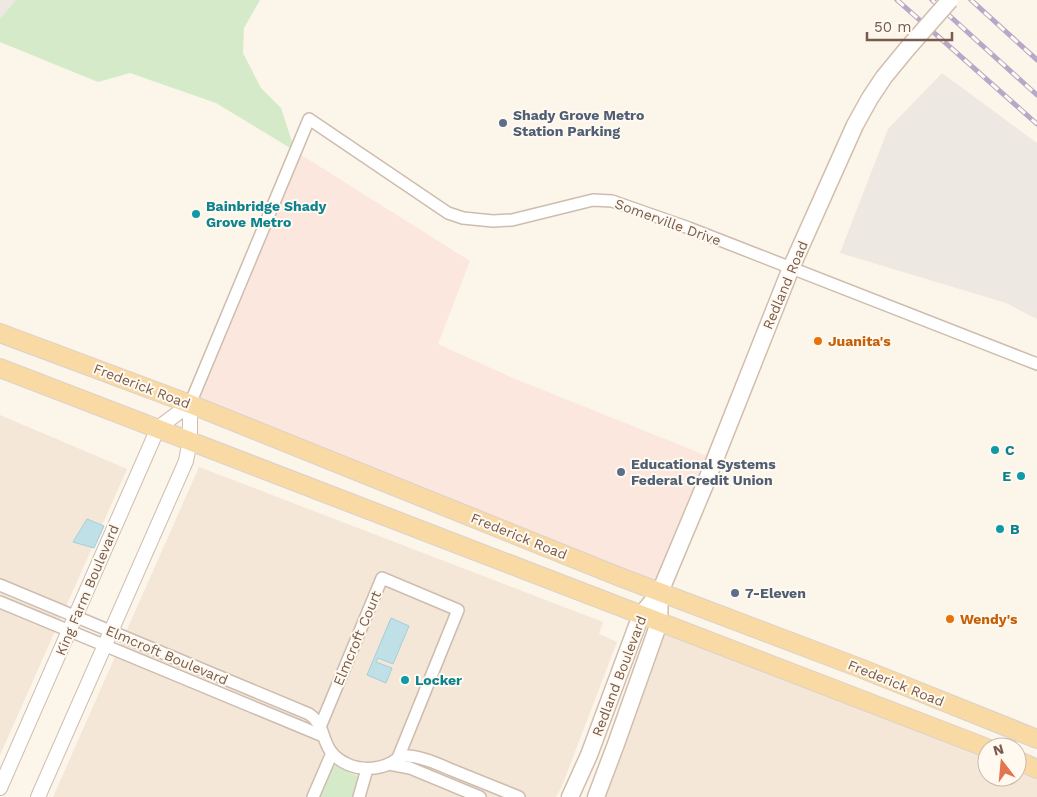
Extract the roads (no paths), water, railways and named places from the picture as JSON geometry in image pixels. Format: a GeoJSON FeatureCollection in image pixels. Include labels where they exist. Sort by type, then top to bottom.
{"type":"FeatureCollection","features":[{"type":"Feature","properties":{"kind":"main road","name":"Redland Road"},"geometry":{"type":"LineString","coordinates":[[660,592],[704,488],[791,268],[855,125],[884,77],[950,0]]}},
{"type":"Feature","properties":{"kind":"main road","name":"Frederick Road"},"geometry":{"type":"LineString","coordinates":[[0,333],[190,404],[660,592],[860,668],[1037,739]]}},
{"type":"Feature","properties":{"kind":"main road","name":"Frederick Road"},"geometry":{"type":"LineString","coordinates":[[0,368],[977,744]]}},
{"type":"Feature","properties":{"kind":"main road","name":"Redland Boulevard"},"geometry":{"type":"LineString","coordinates":[[570,797],[589,755],[641,616],[660,592]]}},
{"type":"Feature","properties":{"kind":"main road","name":"Redland Boulevard"},"geometry":{"type":"LineString","coordinates":[[596,797],[659,623],[660,592]]}},
{"type":"Feature","properties":{"kind":"street","name":"Somerville Drive"},"geometry":{"type":"LineString","coordinates":[[190,404],[309,119],[448,213],[463,218],[493,221],[512,220],[593,200],[612,201],[689,228],[1037,364]]}},
{"type":"Feature","properties":{"kind":"street","name":"King Farm Boulevard"},"geometry":{"type":"LineString","coordinates":[[0,788],[158,428],[190,404]]}},
{"type":"Feature","properties":{"kind":"street"},"geometry":{"type":"LineString","coordinates":[[38,797],[186,461],[190,440],[190,404]]}},
{"type":"Feature","properties":{"kind":"street","name":"Elmcroft Court"},"geometry":{"type":"LineString","coordinates":[[322,731],[382,578],[458,610],[394,761]]}},
{"type":"Feature","properties":{"kind":"street","name":"Elmcroft Boulevard"},"geometry":{"type":"LineString","coordinates":[[0,585],[309,714],[316,719],[326,745],[332,753]]}},
{"type":"Feature","properties":{"kind":"street","name":"Elmcroft Boulevard"},"geometry":{"type":"LineString","coordinates":[[0,602],[105,646],[322,731]]}},
{"type":"Feature","properties":{"kind":"street"},"geometry":{"type":"LineString","coordinates":[[313,797],[332,753],[350,765],[367,769],[406,756],[424,759],[519,797]]}},
{"type":"Feature","properties":{"kind":"street"},"geometry":{"type":"LineString","coordinates":[[394,761],[480,797]]}},
{"type":"Feature","properties":{"kind":"street"},"geometry":{"type":"LineString","coordinates":[[359,797],[367,769]]}},
{"type":"Feature","properties":{"kind":"water"},"geometry":{"type":"Polygon","coordinates":[[[87,519],[104,526],[94,548],[73,542],[87,519]]]}},
{"type":"Feature","properties":{"kind":"water"},"geometry":{"type":"Polygon","coordinates":[[[391,618],[409,626],[393,664],[378,658],[376,662],[392,668],[386,683],[367,675],[391,618]]]}},
{"type":"Feature","properties":{"kind":"railway"},"geometry":{"type":"LineString","coordinates":[[897,0],[1037,124]]}},
{"type":"Feature","properties":{"kind":"railway"},"geometry":{"type":"LineString","coordinates":[[932,0],[1037,95]]}},
{"type":"Feature","properties":{"kind":"railway"},"geometry":{"type":"LineString","coordinates":[[971,0],[1037,60]]}},
{"type":"Feature","properties":{"kind":"place","name":"Shady Grove Metro Station Parking"},"geometry":{"type":"Point","coordinates":[503,123]}},
{"type":"Feature","properties":{"kind":"place","name":"Bainbridge Shady Grove Metro"},"geometry":{"type":"Point","coordinates":[196,214]}},
{"type":"Feature","properties":{"kind":"place","name":"Juanita's"},"geometry":{"type":"Point","coordinates":[818,341]}},
{"type":"Feature","properties":{"kind":"place","name":"C"},"geometry":{"type":"Point","coordinates":[995,450]}},
{"type":"Feature","properties":{"kind":"place","name":"Educational Systems Federal Credit Union"},"geometry":{"type":"Point","coordinates":[621,472]}},
{"type":"Feature","properties":{"kind":"place","name":"E"},"geometry":{"type":"Point","coordinates":[1021,476]}},
{"type":"Feature","properties":{"kind":"place","name":"B"},"geometry":{"type":"Point","coordinates":[1000,529]}},
{"type":"Feature","properties":{"kind":"place","name":"7-Eleven"},"geometry":{"type":"Point","coordinates":[735,593]}},
{"type":"Feature","properties":{"kind":"place","name":"Wendy's"},"geometry":{"type":"Point","coordinates":[950,619]}},
{"type":"Feature","properties":{"kind":"place","name":"Locker"},"geometry":{"type":"Point","coordinates":[405,680]}}]}
